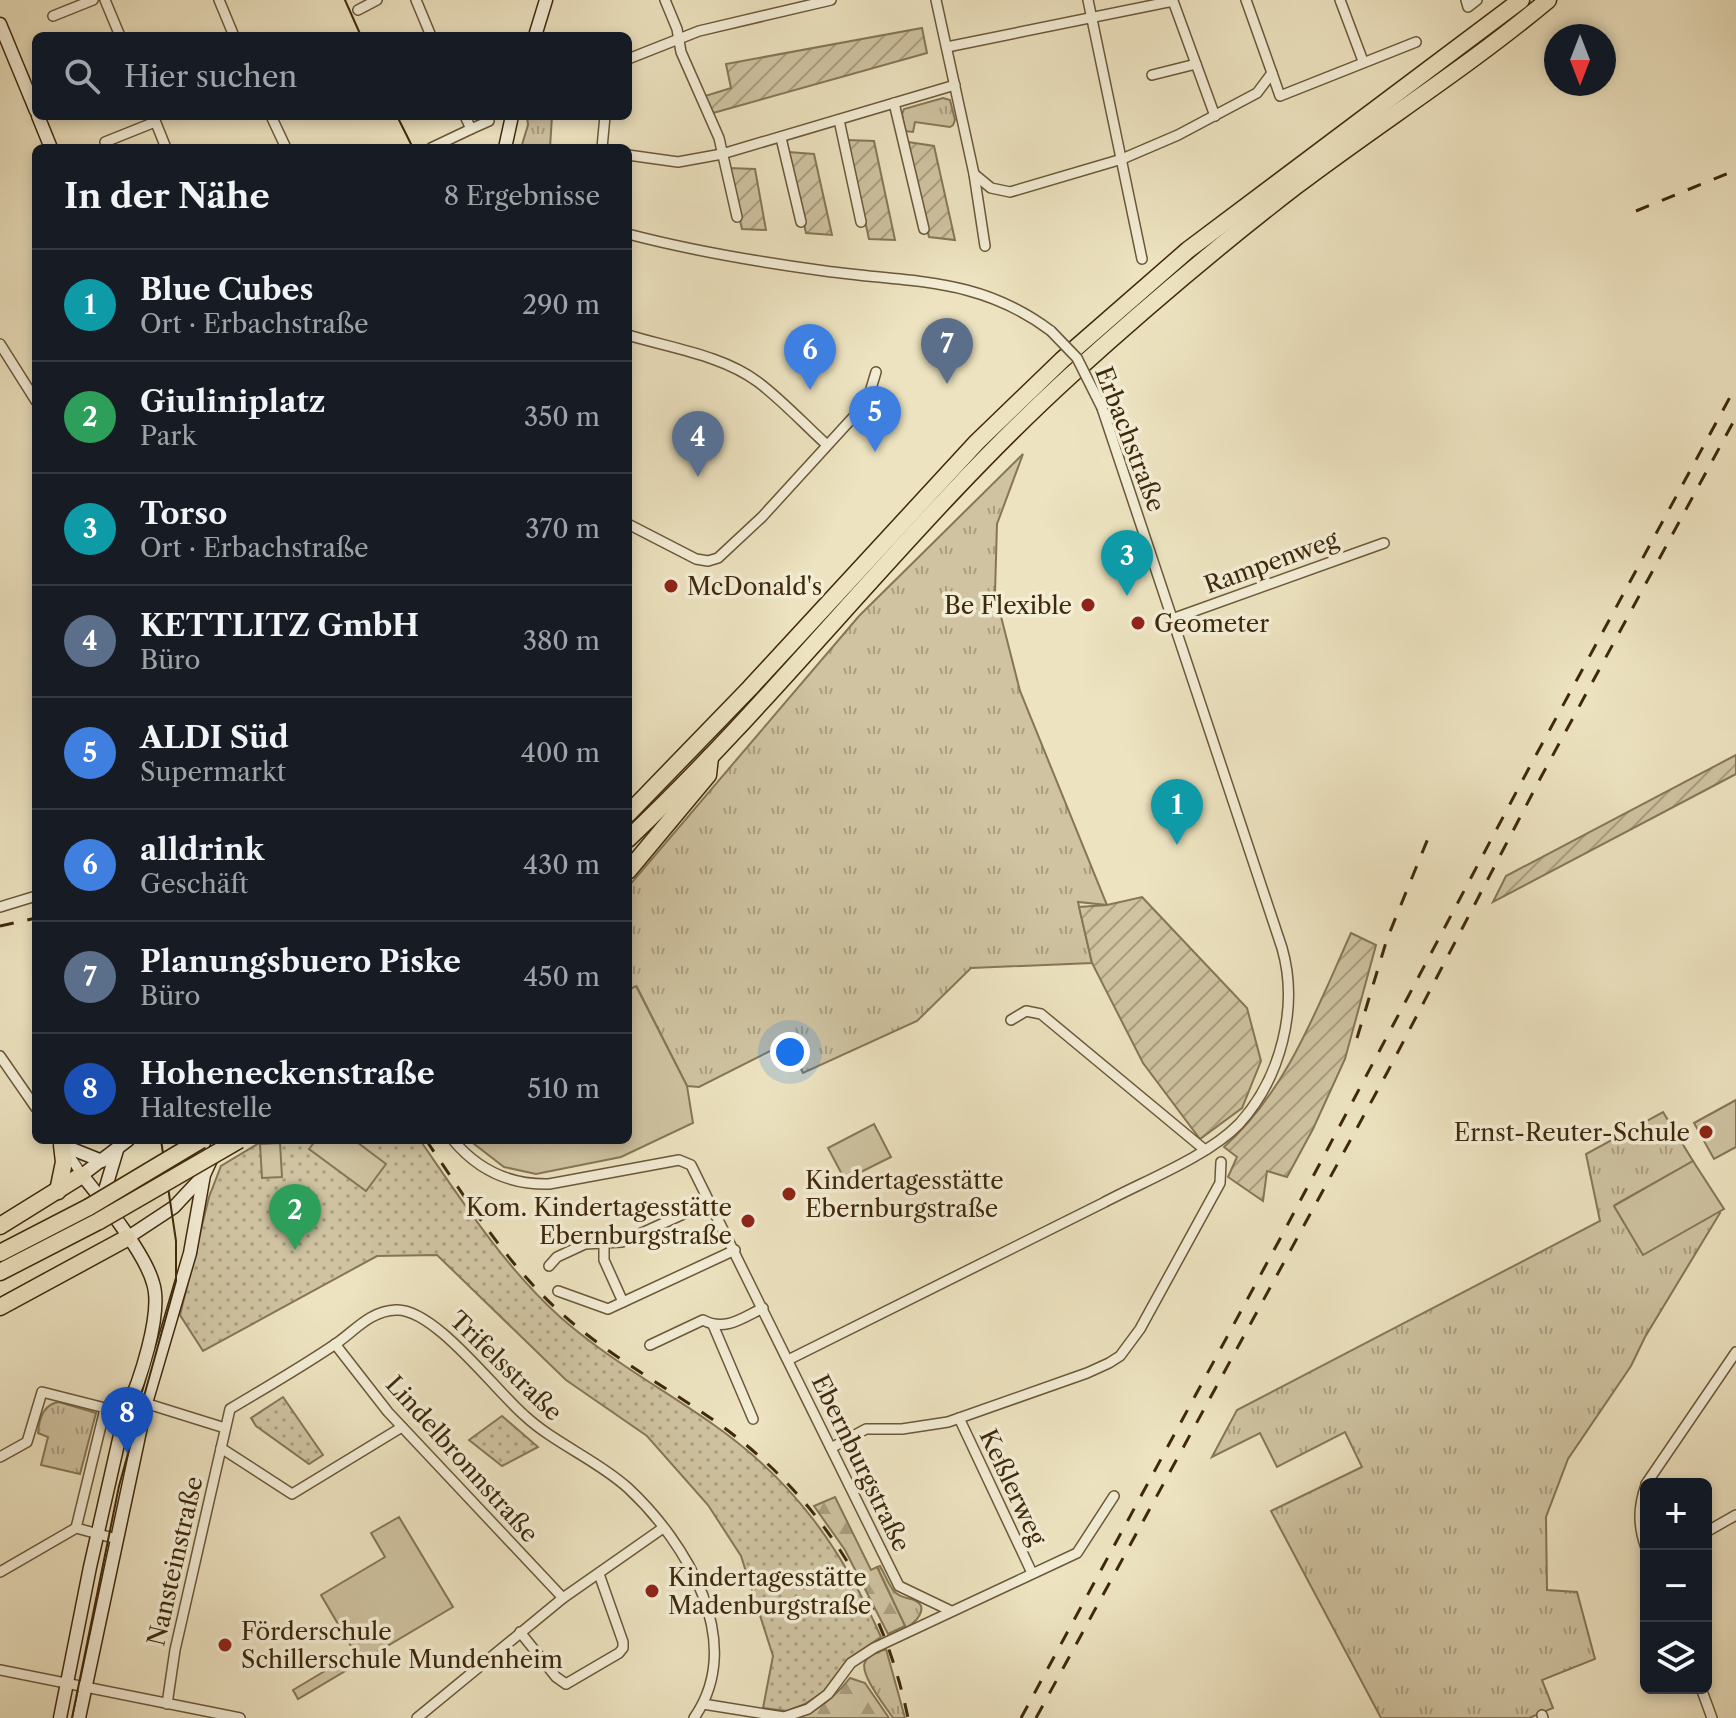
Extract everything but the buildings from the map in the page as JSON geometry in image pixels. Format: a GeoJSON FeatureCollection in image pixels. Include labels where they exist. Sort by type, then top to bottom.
{"type":"FeatureCollection","features":[{"type":"Feature","properties":{"kind":"highway"},"geometry":{"type":"LineString","coordinates":[[632,810],[690,752],[977,442],[1062,360],[1188,250],[1521,0]]}},
{"type":"Feature","properties":{"kind":"highway"},"geometry":{"type":"LineString","coordinates":[[632,835],[710,757],[956,490],[1072,375],[1212,252],[1297,185],[1548,0]]}},
{"type":"Feature","properties":{"kind":"highway"},"geometry":{"type":"LineString","coordinates":[[632,795],[690,752]]}},
{"type":"Feature","properties":{"kind":"highway"},"geometry":{"type":"LineString","coordinates":[[632,866],[708,775],[710,757]]}},
{"type":"Feature","properties":{"kind":"highway"},"geometry":{"type":"LineString","coordinates":[[58,1191],[64,1162],[60,1144]]}},
{"type":"Feature","properties":{"kind":"highway"},"geometry":{"type":"LineString","coordinates":[[0,1253],[95,1204],[194,1144]]}},
{"type":"Feature","properties":{"kind":"highway"},"geometry":{"type":"LineString","coordinates":[[0,1272],[99,1221],[232,1144]]}},
{"type":"Feature","properties":{"kind":"highway"},"geometry":{"type":"LineString","coordinates":[[0,1226],[82,1175]]}},
{"type":"Feature","properties":{"kind":"highway"},"geometry":{"type":"LineString","coordinates":[[0,1307],[127,1238]]}},
{"type":"Feature","properties":{"kind":"street"},"geometry":{"type":"LineString","coordinates":[[53,16],[93,0]]}},
{"type":"Feature","properties":{"kind":"street"},"geometry":{"type":"LineString","coordinates":[[105,0],[118,32]]}},
{"type":"Feature","properties":{"kind":"street"},"geometry":{"type":"LineString","coordinates":[[219,0],[232,32]]}},
{"type":"Feature","properties":{"kind":"street"},"geometry":{"type":"LineString","coordinates":[[358,10],[377,0]]}},
{"type":"Feature","properties":{"kind":"street"},"geometry":{"type":"LineString","coordinates":[[416,0],[429,32]]}},
{"type":"Feature","properties":{"kind":"street"},"geometry":{"type":"LineString","coordinates":[[536,32],[546,0]]}},
{"type":"Feature","properties":{"kind":"street"},"geometry":{"type":"LineString","coordinates":[[665,0],[681,52],[719,138],[737,217]]}},
{"type":"Feature","properties":{"kind":"street"},"geometry":{"type":"LineString","coordinates":[[632,57],[678,38],[799,4],[831,0]]}},
{"type":"Feature","properties":{"kind":"street"},"geometry":{"type":"LineString","coordinates":[[936,0],[974,174],[985,246]]}},
{"type":"Feature","properties":{"kind":"street"},"geometry":{"type":"LineString","coordinates":[[1088,0],[1142,259]]}},
{"type":"Feature","properties":{"kind":"street"},"geometry":{"type":"LineString","coordinates":[[1246,0],[1280,96],[1416,42]]}},
{"type":"Feature","properties":{"kind":"street"},"geometry":{"type":"LineString","coordinates":[[1340,0],[1363,61]]}},
{"type":"Feature","properties":{"kind":"street"},"geometry":{"type":"LineString","coordinates":[[1466,0],[1468,7],[1477,0]]}},
{"type":"Feature","properties":{"kind":"street"},"geometry":{"type":"LineString","coordinates":[[947,47],[1173,1],[1215,116]]}},
{"type":"Feature","properties":{"kind":"street"},"geometry":{"type":"LineString","coordinates":[[0,24],[32,102]]}},
{"type":"Feature","properties":{"kind":"street"},"geometry":{"type":"LineString","coordinates":[[1152,75],[1196,64]]}},
{"type":"Feature","properties":{"kind":"street"},"geometry":{"type":"LineString","coordinates":[[974,174],[991,188],[1010,192],[1122,159],[1257,93],[1272,73]]}},
{"type":"Feature","properties":{"kind":"street"},"geometry":{"type":"LineString","coordinates":[[632,156],[678,162],[722,154],[955,85]]}},
{"type":"Feature","properties":{"kind":"street"},"geometry":{"type":"LineString","coordinates":[[894,103],[924,229]]}},
{"type":"Feature","properties":{"kind":"street"},"geometry":{"type":"LineString","coordinates":[[39,120],[49,144]]}},
{"type":"Feature","properties":{"kind":"street"},"geometry":{"type":"LineString","coordinates":[[105,142],[152,120]]}},
{"type":"Feature","properties":{"kind":"street"},"geometry":{"type":"LineString","coordinates":[[154,120],[164,144]]}},
{"type":"Feature","properties":{"kind":"street"},"geometry":{"type":"LineString","coordinates":[[273,120],[284,144]]}},
{"type":"Feature","properties":{"kind":"street"},"geometry":{"type":"LineString","coordinates":[[467,120],[471,129]]}},
{"type":"Feature","properties":{"kind":"street"},"geometry":{"type":"LineString","coordinates":[[506,144],[511,120]]}},
{"type":"Feature","properties":{"kind":"street"},"geometry":{"type":"LineString","coordinates":[[602,144],[605,120]]}},
{"type":"Feature","properties":{"kind":"street"},"geometry":{"type":"LineString","coordinates":[[839,120],[861,222]]}},
{"type":"Feature","properties":{"kind":"street"},"geometry":{"type":"LineString","coordinates":[[439,144],[489,121]]}},
{"type":"Feature","properties":{"kind":"street"},"geometry":{"type":"LineString","coordinates":[[508,131],[510,144]]}},
{"type":"Feature","properties":{"kind":"street"},"geometry":{"type":"LineString","coordinates":[[781,138],[801,222]]}},
{"type":"Feature","properties":{"kind":"street","name":"Erbachstraße"},"geometry":{"type":"LineString","coordinates":[[632,235],[787,265],[955,286],[1012,305],[1051,331],[1077,358],[1102,408],[1282,948],[1289,988],[1285,1032],[1261,1090],[1239,1123],[1205,1150],[788,1360]]}},
{"type":"Feature","properties":{"kind":"street"},"geometry":{"type":"LineString","coordinates":[[632,336],[743,372],[764,387],[827,445]]}},
{"type":"Feature","properties":{"kind":"street"},"geometry":{"type":"LineString","coordinates":[[0,344],[32,395]]}},
{"type":"Feature","properties":{"kind":"street"},"geometry":{"type":"LineString","coordinates":[[632,526],[696,559],[713,560],[723,555],[867,402],[876,372]]}},
{"type":"Feature","properties":{"kind":"street","name":"Rampenweg"},"geometry":{"type":"LineString","coordinates":[[1172,619],[1384,543]]}},
{"type":"Feature","properties":{"kind":"street"},"geometry":{"type":"LineString","coordinates":[[0,907],[32,897]]}},
{"type":"Feature","properties":{"kind":"street"},"geometry":{"type":"LineString","coordinates":[[1011,1020],[1026,1011],[1041,1014],[1205,1150]]}},
{"type":"Feature","properties":{"kind":"street"},"geometry":{"type":"LineString","coordinates":[[0,1056],[32,1102]]}},
{"type":"Feature","properties":{"kind":"street"},"geometry":{"type":"LineString","coordinates":[[60,1718],[125,1413],[132,1399],[156,1316],[156,1297],[147,1266],[127,1238],[95,1204],[82,1175],[61,1144]]}},
{"type":"Feature","properties":{"kind":"street"},"geometry":{"type":"LineString","coordinates":[[62,1144],[102,1161]]}},
{"type":"Feature","properties":{"kind":"street"},"geometry":{"type":"LineString","coordinates":[[95,1204],[123,1144]]}},
{"type":"Feature","properties":{"kind":"street"},"geometry":{"type":"LineString","coordinates":[[82,1175],[123,1144]]}},
{"type":"Feature","properties":{"kind":"street"},"geometry":{"type":"LineString","coordinates":[[79,1718],[146,1403],[186,1267],[204,1175],[218,1144]]}},
{"type":"Feature","properties":{"kind":"street","name":"Ebernburgstraße"},"geometry":{"type":"LineString","coordinates":[[457,1144],[472,1161],[488,1171],[528,1183],[549,1184],[679,1160],[691,1165],[899,1586],[949,1610]]}},
{"type":"Feature","properties":{"kind":"street"},"geometry":{"type":"LineString","coordinates":[[831,1448],[866,1429],[933,1426],[959,1418],[1087,1373],[1120,1356],[1140,1329],[1220,1183],[1221,1162]]}},
{"type":"Feature","properties":{"kind":"street"},"geometry":{"type":"LineString","coordinates":[[127,1238],[174,1207],[204,1175]]}},
{"type":"Feature","properties":{"kind":"street"},"geometry":{"type":"LineString","coordinates":[[549,1266],[557,1257],[585,1244],[622,1242],[710,1202]]}},
{"type":"Feature","properties":{"kind":"street"},"geometry":{"type":"LineString","coordinates":[[604,1244],[604,1260],[623,1302]]}},
{"type":"Feature","properties":{"kind":"street"},"geometry":{"type":"LineString","coordinates":[[558,1291],[608,1309],[735,1250]]}},
{"type":"Feature","properties":{"kind":"street"},"geometry":{"type":"LineString","coordinates":[[650,1345],[703,1320],[726,1326],[763,1308]]}},
{"type":"Feature","properties":{"kind":"street","name":"Trifelsstraße"},"geometry":{"type":"LineString","coordinates":[[225,1428],[230,1409],[335,1344],[370,1317],[396,1310],[421,1316],[431,1322],[524,1415],[561,1444],[612,1475],[663,1528],[705,1601],[715,1636],[715,1666],[703,1704],[694,1718]]}},
{"type":"Feature","properties":{"kind":"street"},"geometry":{"type":"LineString","coordinates":[[713,1325],[753,1419]]}},
{"type":"Feature","properties":{"kind":"street","name":"Lindelbronnstraße"},"geometry":{"type":"LineString","coordinates":[[335,1344],[402,1427],[563,1598]]}},
{"type":"Feature","properties":{"kind":"street"},"geometry":{"type":"LineString","coordinates":[[1650,1478],[1736,1352]]}},
{"type":"Feature","properties":{"kind":"street"},"geometry":{"type":"LineString","coordinates":[[0,1457],[27,1442],[42,1392],[125,1413]]}},
{"type":"Feature","properties":{"kind":"street"},"geometry":{"type":"LineString","coordinates":[[132,1399],[225,1428]]}},
{"type":"Feature","properties":{"kind":"street"},"geometry":{"type":"LineString","coordinates":[[76,1528],[105,1409]]}},
{"type":"Feature","properties":{"kind":"street","name":"Keßlerweg"},"geometry":{"type":"LineString","coordinates":[[959,1418],[1032,1573]]}},
{"type":"Feature","properties":{"kind":"street"},"geometry":{"type":"LineString","coordinates":[[221,1448],[292,1494],[402,1427]]}},
{"type":"Feature","properties":{"kind":"street","name":"Nansteinstraße"},"geometry":{"type":"LineString","coordinates":[[167,1704],[175,1650],[225,1428]]}},
{"type":"Feature","properties":{"kind":"street","name":"Keßlerweg"},"geometry":{"type":"LineString","coordinates":[[703,1704],[784,1717],[808,1709],[828,1694],[851,1663],[874,1648],[949,1610],[1077,1553],[1114,1496]]}},
{"type":"Feature","properties":{"kind":"street"},"geometry":{"type":"LineString","coordinates":[[1712,1529],[1736,1515]]}},
{"type":"Feature","properties":{"kind":"street"},"geometry":{"type":"LineString","coordinates":[[0,1572],[76,1528],[117,1539]]}},
{"type":"Feature","properties":{"kind":"street"},"geometry":{"type":"LineString","coordinates":[[417,1718],[563,1598],[663,1528]]}},
{"type":"Feature","properties":{"kind":"street"},"geometry":{"type":"LineString","coordinates":[[520,1632],[556,1677],[566,1684],[619,1653],[623,1642],[599,1574]]}},
{"type":"Feature","properties":{"kind":"street"},"geometry":{"type":"LineString","coordinates":[[0,1670],[240,1718]]}},
{"type":"Feature","properties":{"kind":"street"},"geometry":{"type":"LineString","coordinates":[[1703,1694],[1712,1718]]}},
{"type":"Feature","properties":{"kind":"green space"},"geometry":{"type":"Polygon","coordinates":[[[922,28],[927,53],[713,113],[705,96],[731,88],[726,64],[922,28]]]}},
{"type":"Feature","properties":{"kind":"green space"},"geometry":{"type":"Polygon","coordinates":[[[943,98],[950,100],[955,120],[953,125],[915,122],[913,132],[905,131],[904,109],[943,98]]]}},
{"type":"Feature","properties":{"kind":"green space"},"geometry":{"type":"Polygon","coordinates":[[[527,120],[552,120],[550,144],[522,144],[527,120]]]}},
{"type":"Feature","properties":{"kind":"green space"},"geometry":{"type":"Polygon","coordinates":[[[847,140],[874,141],[895,240],[869,239],[847,140]]]}},
{"type":"Feature","properties":{"kind":"green space"},"geometry":{"type":"Polygon","coordinates":[[[908,142],[934,146],[955,240],[929,237],[908,142]]]}},
{"type":"Feature","properties":{"kind":"green space"},"geometry":{"type":"Polygon","coordinates":[[[788,152],[814,154],[832,235],[806,233],[788,152]]]}},
{"type":"Feature","properties":{"kind":"green space"},"geometry":{"type":"Polygon","coordinates":[[[728,168],[755,169],[766,230],[742,229],[728,168]]]}},
{"type":"Feature","properties":{"kind":"green space"},"geometry":{"type":"Polygon","coordinates":[[[1023,454],[997,524],[995,593],[1020,691],[1107,905],[1078,902],[1092,963],[971,968],[917,1021],[803,1073],[792,1053],[777,1055],[774,1049],[699,1087],[687,1086],[637,987],[632,989],[632,882],[859,616],[1023,454]]]}},
{"type":"Feature","properties":{"kind":"green space"},"geometry":{"type":"Polygon","coordinates":[[[1736,755],[1736,774],[1493,902],[1506,876],[1736,755]]]}},
{"type":"Feature","properties":{"kind":"green space"},"geometry":{"type":"Polygon","coordinates":[[[1142,897],[1247,1008],[1261,1061],[1242,1108],[1200,1139],[1143,1063],[1092,963],[1079,907],[1107,905],[1142,897]]]}},
{"type":"Feature","properties":{"kind":"green space"},"geometry":{"type":"Polygon","coordinates":[[[1351,933],[1376,945],[1345,1059],[1287,1177],[1267,1171],[1263,1201],[1228,1177],[1237,1157],[1224,1147],[1246,1125],[1283,1074],[1351,933]]]}},
{"type":"Feature","properties":{"kind":"green space"},"geometry":{"type":"Polygon","coordinates":[[[636,986],[687,1086],[693,1123],[621,1157],[536,1174],[504,1167],[474,1144],[632,1144],[632,988],[636,986]]]}},
{"type":"Feature","properties":{"kind":"green space"},"geometry":{"type":"Polygon","coordinates":[[[1736,1100],[1736,1147],[1714,1159],[1694,1123],[1736,1100]]]}},
{"type":"Feature","properties":{"kind":"green space"},"geometry":{"type":"Polygon","coordinates":[[[1663,1112],[1693,1161],[1615,1205],[1643,1254],[1718,1211],[1720,1213],[1645,1337],[1631,1366],[1568,1459],[1546,1517],[1547,1590],[1577,1592],[1595,1659],[1542,1680],[1553,1708],[1529,1718],[1381,1718],[1271,1511],[1362,1467],[1345,1432],[1277,1467],[1260,1433],[1212,1457],[1237,1410],[1600,1221],[1586,1154],[1663,1112]]]}},
{"type":"Feature","properties":{"kind":"green space"},"geometry":{"type":"Polygon","coordinates":[[[874,1124],[891,1157],[845,1180],[828,1148],[874,1124]]]}},
{"type":"Feature","properties":{"kind":"green space"},"geometry":{"type":"Polygon","coordinates":[[[257,1144],[423,1144],[502,1254],[559,1316],[596,1346],[743,1447],[792,1493],[850,1575],[881,1637],[848,1659],[823,1692],[805,1704],[787,1711],[763,1708],[773,1656],[741,1556],[708,1505],[647,1436],[566,1380],[437,1255],[377,1256],[203,1351],[180,1315],[209,1197],[221,1166],[257,1144]]]}},
{"type":"Feature","properties":{"kind":"green space"},"geometry":{"type":"Polygon","coordinates":[[[260,1144],[280,1144],[282,1177],[262,1178],[260,1144]]]}},
{"type":"Feature","properties":{"kind":"green space"},"geometry":{"type":"Polygon","coordinates":[[[313,1144],[359,1144],[386,1164],[366,1191],[309,1149],[313,1144]]]}},
{"type":"Feature","properties":{"kind":"green space"},"geometry":{"type":"Polygon","coordinates":[[[1693,1161],[1724,1209],[1643,1255],[1614,1206],[1693,1161]]]}},
{"type":"Feature","properties":{"kind":"green space"},"geometry":{"type":"Polygon","coordinates":[[[283,1397],[323,1455],[309,1464],[256,1426],[251,1418],[283,1397]]]}},
{"type":"Feature","properties":{"kind":"green space"},"geometry":{"type":"Polygon","coordinates":[[[59,1402],[96,1413],[80,1474],[41,1465],[48,1437],[38,1433],[41,1418],[49,1406],[59,1402]]]}},
{"type":"Feature","properties":{"kind":"green space"},"geometry":{"type":"Polygon","coordinates":[[[502,1416],[538,1447],[502,1466],[469,1440],[502,1416]]]}},
{"type":"Feature","properties":{"kind":"green space"},"geometry":{"type":"Polygon","coordinates":[[[835,1497],[871,1570],[877,1567],[905,1626],[888,1634],[845,1550],[814,1506],[835,1497]]]}},
{"type":"Feature","properties":{"kind":"green space"},"geometry":{"type":"Polygon","coordinates":[[[399,1517],[453,1607],[298,1699],[293,1690],[355,1653],[321,1595],[385,1557],[371,1533],[399,1517]]]}},
{"type":"Feature","properties":{"kind":"green space"},"geometry":{"type":"Polygon","coordinates":[[[880,1566],[896,1593],[914,1600],[921,1607],[917,1619],[906,1628],[877,1567],[880,1566]]]}},
{"type":"Feature","properties":{"kind":"green space"},"geometry":{"type":"Polygon","coordinates":[[[886,1649],[905,1718],[893,1718],[874,1690],[864,1667],[866,1660],[886,1649]]]}},
{"type":"Feature","properties":{"kind":"green space"},"geometry":{"type":"Polygon","coordinates":[[[850,1678],[865,1683],[889,1718],[796,1718],[826,1702],[850,1678]]]}},
{"type":"Feature","properties":{"kind":"tram line"},"geometry":{"type":"LineString","coordinates":[[345,0],[359,32]]}},
{"type":"Feature","properties":{"kind":"tram line"},"geometry":{"type":"LineString","coordinates":[[399,120],[411,144]]}},
{"type":"Feature","properties":{"kind":"tram line"},"geometry":{"type":"LineString","coordinates":[[72,1718],[119,1486],[176,1281],[176,1241],[162,1144]]}},
{"type":"Feature","properties":{"kind":"railway"},"geometry":{"type":"LineString","coordinates":[[1636,211],[1736,170]]}},
{"type":"Feature","properties":{"kind":"railway"},"geometry":{"type":"LineString","coordinates":[[1021,1718],[1736,386]]}},
{"type":"Feature","properties":{"kind":"railway"},"geometry":{"type":"LineString","coordinates":[[1036,1718],[1388,1071],[1541,777],[1736,417]]}},
{"type":"Feature","properties":{"kind":"railway"},"geometry":{"type":"LineString","coordinates":[[1357,1038],[1387,939],[1431,831]]}},
{"type":"Feature","properties":{"kind":"railway"},"geometry":{"type":"LineString","coordinates":[[0,926],[32,919]]}},
{"type":"Feature","properties":{"kind":"railway"},"geometry":{"type":"LineString","coordinates":[[429,1144],[472,1208],[540,1293],[598,1343],[719,1424],[755,1452],[816,1517],[864,1591],[897,1674],[908,1718]]}},
{"type":"Feature","properties":{"kind":"place","name":"Planungsbuero Piske"},"geometry":{"type":"Point","coordinates":[947,384]}},
{"type":"Feature","properties":{"kind":"place","name":"alldrink"},"geometry":{"type":"Point","coordinates":[810,390]}},
{"type":"Feature","properties":{"kind":"place","name":"ALDI Süd"},"geometry":{"type":"Point","coordinates":[875,452]}},
{"type":"Feature","properties":{"kind":"place","name":"KETTLITZ GmbH"},"geometry":{"type":"Point","coordinates":[698,477]}},
{"type":"Feature","properties":{"kind":"place","name":"McDonald's"},"geometry":{"type":"Point","coordinates":[671,586]}},
{"type":"Feature","properties":{"kind":"place","name":"Torso"},"geometry":{"type":"Point","coordinates":[1127,596]}},
{"type":"Feature","properties":{"kind":"place","name":"Be Flexible"},"geometry":{"type":"Point","coordinates":[1088,605]}},
{"type":"Feature","properties":{"kind":"place","name":"Geometer"},"geometry":{"type":"Point","coordinates":[1138,623]}},
{"type":"Feature","properties":{"kind":"place","name":"Blue Cubes"},"geometry":{"type":"Point","coordinates":[1177,845]}},
{"type":"Feature","properties":{"kind":"place","name":"Ernst-Reuter-Schule"},"geometry":{"type":"Point","coordinates":[1706,1132]}},
{"type":"Feature","properties":{"kind":"place","name":"Kindertagesstätte Ebernburgstraße"},"geometry":{"type":"Point","coordinates":[789,1194]}},
{"type":"Feature","properties":{"kind":"place","name":"Kom. Kindertagesstätte Ebernburgstraße"},"geometry":{"type":"Point","coordinates":[748,1221]}},
{"type":"Feature","properties":{"kind":"place","name":"Giuliniplatz"},"geometry":{"type":"Point","coordinates":[295,1250]}},
{"type":"Feature","properties":{"kind":"place","name":"Hoheneckenstraße"},"geometry":{"type":"Point","coordinates":[127,1453]}},
{"type":"Feature","properties":{"kind":"place","name":"Kindertagesstätte Madenburgstraße"},"geometry":{"type":"Point","coordinates":[652,1591]}},
{"type":"Feature","properties":{"kind":"place","name":"Förderschule Schillerschule Mundenheim"},"geometry":{"type":"Point","coordinates":[225,1645]}}]}
